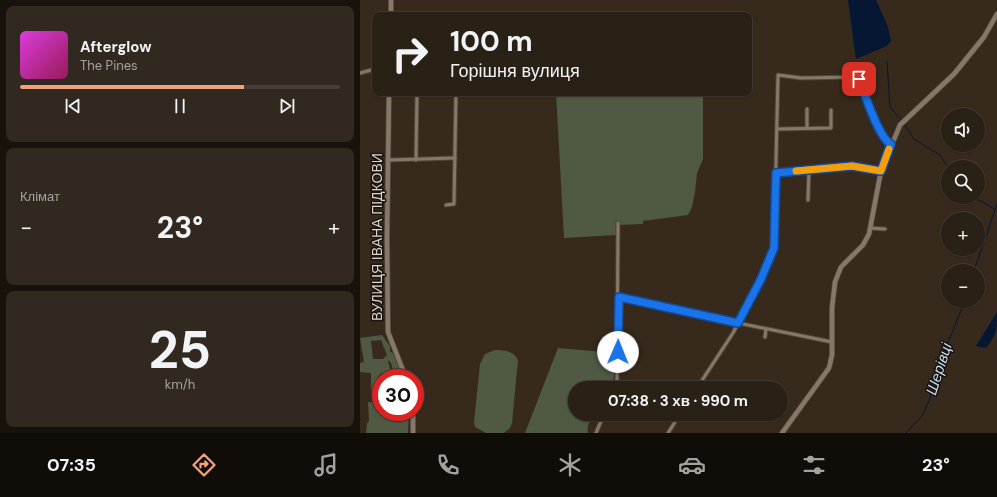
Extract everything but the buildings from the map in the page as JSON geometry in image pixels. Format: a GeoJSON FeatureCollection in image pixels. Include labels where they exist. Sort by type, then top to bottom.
{"type":"FeatureCollection","features":[{"type":"Feature","properties":{"kind":"street"},"geometry":{"type":"LineString","coordinates":[[391,0],[391,12]]}},
{"type":"Feature","properties":{"kind":"street"},"geometry":{"type":"LineString","coordinates":[[782,432],[829,368],[832,355],[832,308],[837,274],[841,267],[866,240],[870,228],[881,171],[891,144],[902,121],[954,74],[984,37],[997,14]]}},
{"type":"Feature","properties":{"kind":"street"},"geometry":{"type":"LineString","coordinates":[[360,73],[372,70]]}},
{"type":"Feature","properties":{"kind":"street"},"geometry":{"type":"LineString","coordinates":[[702,381],[738,323],[769,262],[774,248],[778,129],[778,75],[801,78],[857,77],[868,105],[885,140],[891,144]]}},
{"type":"Feature","properties":{"kind":"street","name":"ВУЛИЦЯ ІВАНА ПІДКОВИ"},"geometry":{"type":"LineString","coordinates":[[389,96],[387,237],[388,332],[402,369]]}},
{"type":"Feature","properties":{"kind":"street"},"geometry":{"type":"LineString","coordinates":[[416,160],[417,96]]}},
{"type":"Feature","properties":{"kind":"street"},"geometry":{"type":"LineString","coordinates":[[446,205],[454,204],[456,96]]}},
{"type":"Feature","properties":{"kind":"street"},"geometry":{"type":"LineString","coordinates":[[807,109],[807,128]]}},
{"type":"Feature","properties":{"kind":"street"},"geometry":{"type":"LineString","coordinates":[[778,129],[831,128],[831,110]]}},
{"type":"Feature","properties":{"kind":"street"},"geometry":{"type":"LineString","coordinates":[[389,160],[454,158]]}},
{"type":"Feature","properties":{"kind":"street"},"geometry":{"type":"LineString","coordinates":[[776,173],[852,166],[881,171]]}},
{"type":"Feature","properties":{"kind":"street"},"geometry":{"type":"LineString","coordinates":[[808,200],[809,170]]}},
{"type":"Feature","properties":{"kind":"street"},"geometry":{"type":"LineString","coordinates":[[617,381],[619,297],[618,223]]}},
{"type":"Feature","properties":{"kind":"street"},"geometry":{"type":"LineString","coordinates":[[870,228],[885,229]]}},
{"type":"Feature","properties":{"kind":"street"},"geometry":{"type":"LineString","coordinates":[[619,297],[832,342]]}},
{"type":"Feature","properties":{"kind":"street"},"geometry":{"type":"LineString","coordinates":[[765,337],[766,329]]}},
{"type":"Feature","properties":{"kind":"street"},"geometry":{"type":"LineString","coordinates":[[413,421],[413,433]]}},
{"type":"Feature","properties":{"kind":"street"},"geometry":{"type":"LineString","coordinates":[[596,433],[601,421]]}},
{"type":"Feature","properties":{"kind":"street"},"geometry":{"type":"LineString","coordinates":[[668,433],[676,421]]}},
{"type":"Feature","properties":{"kind":"green space"},"geometry":{"type":"Polygon","coordinates":[[[556,96],[703,96],[703,159],[697,173],[692,207],[688,215],[643,221],[643,224],[617,225],[617,235],[564,238],[556,96]]]}},
{"type":"Feature","properties":{"kind":"green space"},"geometry":{"type":"Polygon","coordinates":[[[382,335],[390,346],[390,352],[392,352],[400,369],[393,369],[391,363],[388,360],[390,369],[372,369],[371,390],[371,373],[360,372],[360,363],[364,362],[360,338],[382,335]],[[381,340],[371,341],[373,359],[383,359],[387,355],[381,340]]]}},
{"type":"Feature","properties":{"kind":"green space"},"geometry":{"type":"Polygon","coordinates":[[[558,348],[615,353],[613,381],[568,381],[568,421],[590,421],[588,425],[588,433],[525,433],[558,348]]]}},
{"type":"Feature","properties":{"kind":"green space"},"geometry":{"type":"Polygon","coordinates":[[[495,350],[511,353],[518,360],[512,423],[510,428],[504,433],[486,433],[475,427],[474,422],[480,364],[485,354],[495,350]]]}},
{"type":"Feature","properties":{"kind":"green space"},"geometry":{"type":"Polygon","coordinates":[[[368,402],[372,402],[372,421],[409,421],[408,433],[366,433],[367,423],[369,421],[368,402]]]}},
{"type":"Feature","properties":{"kind":"water"},"geometry":{"type":"Polygon","coordinates":[[[848,0],[876,0],[888,27],[891,41],[887,46],[856,59],[848,0]]]}},
{"type":"Feature","properties":{"kind":"water"},"geometry":{"type":"Polygon","coordinates":[[[997,312],[996,327],[992,339],[986,348],[976,346],[997,312]]]}},
{"type":"Feature","properties":{"kind":"waterway"},"geometry":{"type":"LineString","coordinates":[[887,61],[890,107],[901,120]]}},
{"type":"Feature","properties":{"kind":"waterway"},"geometry":{"type":"LineString","coordinates":[[904,124],[914,139],[940,155],[943,160]]}},
{"type":"Feature","properties":{"kind":"waterway"},"geometry":{"type":"LineString","coordinates":[[985,204],[994,209]]}},
{"type":"Feature","properties":{"kind":"waterway","name":"Шерівці"},"geometry":{"type":"LineString","coordinates":[[976,264],[997,204]]}},
{"type":"Feature","properties":{"kind":"waterway","name":"Шерівці"},"geometry":{"type":"LineString","coordinates":[[906,433],[922,416],[930,399],[936,372],[962,308]]}},
{"type":"Feature","properties":{"kind":"slow traffic"},"geometry":{"type":"LineString","coordinates":[[796,171],[839,166],[852,166],[881,171],[889,149]]}},
{"type":"Feature","properties":{"kind":"route"},"geometry":{"type":"LineString","coordinates":[[618,352],[619,297],[738,323],[772,256],[774,248],[776,173],[839,166],[852,166],[881,171],[891,144],[885,140],[868,105],[859,79]]}}]}
